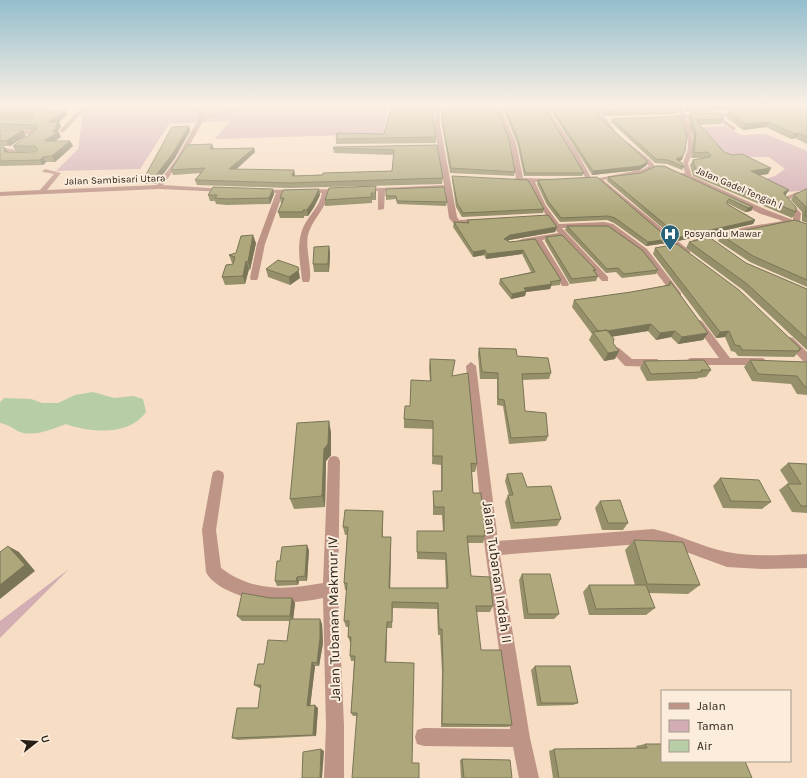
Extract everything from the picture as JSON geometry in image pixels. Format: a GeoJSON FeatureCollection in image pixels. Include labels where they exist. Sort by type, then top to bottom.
{"type":"FeatureCollection","features":[{"type":"Feature","properties":{"kind":"street"},"geometry":{"type":"LineString","coordinates":[[159,187],[179,159],[189,141]]}},
{"type":"Feature","properties":{"kind":"street"},"geometry":{"type":"LineString","coordinates":[[438,141],[438,146],[450,176],[447,187],[453,218],[457,222],[485,221]]}},
{"type":"Feature","properties":{"kind":"street"},"geometry":{"type":"LineString","coordinates":[[511,141],[520,180]]}},
{"type":"Feature","properties":{"kind":"street"},"geometry":{"type":"LineString","coordinates":[[567,141],[589,179]]}},
{"type":"Feature","properties":{"kind":"street"},"geometry":{"type":"LineString","coordinates":[[582,180],[598,179],[645,171],[655,166],[626,141]]}},
{"type":"Feature","properties":{"kind":"street"},"geometry":{"type":"LineString","coordinates":[[689,177],[685,167],[688,162],[691,146],[690,141]]}},
{"type":"Feature","properties":{"kind":"street"},"geometry":{"type":"LineString","coordinates":[[0,149],[14,148],[15,151],[10,155],[24,155]]}},
{"type":"Feature","properties":{"kind":"street"},"geometry":{"type":"LineString","coordinates":[[678,163],[688,162]]}},
{"type":"Feature","properties":{"kind":"street"},"geometry":{"type":"LineString","coordinates":[[41,193],[58,173],[45,171]]}},
{"type":"Feature","properties":{"kind":"street","name":"Jalan Gadel Tengah I"},"geometry":{"type":"LineString","coordinates":[[677,172],[764,212],[796,222]]}},
{"type":"Feature","properties":{"kind":"street"},"geometry":{"type":"LineString","coordinates":[[598,179],[678,247],[697,260]]}},
{"type":"Feature","properties":{"kind":"street"},"geometry":{"type":"LineString","coordinates":[[504,180],[560,181]]}},
{"type":"Feature","properties":{"kind":"street"},"geometry":{"type":"LineString","coordinates":[[531,181],[545,216],[557,226],[563,235],[605,279]]}},
{"type":"Feature","properties":{"kind":"street","name":"Jalan Sambisari Utara"},"geometry":{"type":"LineString","coordinates":[[0,194],[159,187],[234,191]]}},
{"type":"Feature","properties":{"kind":"street"},"geometry":{"type":"LineString","coordinates":[[358,190],[447,187]]}},
{"type":"Feature","properties":{"kind":"street"},"geometry":{"type":"LineString","coordinates":[[380,209],[382,189]]}},
{"type":"Feature","properties":{"kind":"street"},"geometry":{"type":"LineString","coordinates":[[249,191],[326,192],[350,190]]}},
{"type":"Feature","properties":{"kind":"street"},"geometry":{"type":"LineString","coordinates":[[254,278],[259,248],[264,231],[280,192]]}},
{"type":"Feature","properties":{"kind":"street"},"geometry":{"type":"LineString","coordinates":[[306,280],[303,250],[305,231],[324,203],[326,192]]}},
{"type":"Feature","properties":{"kind":"street"},"geometry":{"type":"LineString","coordinates":[[796,222],[797,213],[784,199],[799,193]]}},
{"type":"Feature","properties":{"kind":"street"},"geometry":{"type":"LineString","coordinates":[[752,219],[763,226]]}},
{"type":"Feature","properties":{"kind":"street"},"geometry":{"type":"LineString","coordinates":[[796,222],[807,223]]}},
{"type":"Feature","properties":{"kind":"street"},"geometry":{"type":"LineString","coordinates":[[796,222],[807,227]]}},
{"type":"Feature","properties":{"kind":"street","name":"Jalan Gadel Tengah I"},"geometry":{"type":"LineString","coordinates":[[664,248],[678,247],[763,226],[796,222]]}},
{"type":"Feature","properties":{"kind":"street"},"geometry":{"type":"LineString","coordinates":[[557,226],[607,225],[648,251],[682,300]]}},
{"type":"Feature","properties":{"kind":"street"},"geometry":{"type":"LineString","coordinates":[[516,242],[563,235]]}},
{"type":"Feature","properties":{"kind":"street"},"geometry":{"type":"LineString","coordinates":[[537,239],[565,284]]}},
{"type":"Feature","properties":{"kind":"street"},"geometry":{"type":"LineString","coordinates":[[708,239],[719,246]]}},
{"type":"Feature","properties":{"kind":"street"},"geometry":{"type":"LineString","coordinates":[[695,318],[726,361]]}},
{"type":"Feature","properties":{"kind":"street"},"geometry":{"type":"LineString","coordinates":[[782,333],[805,362]]}},
{"type":"Feature","properties":{"kind":"street"},"geometry":{"type":"LineString","coordinates":[[615,350],[625,360],[633,364],[665,363]]}},
{"type":"Feature","properties":{"kind":"street"},"geometry":{"type":"LineString","coordinates":[[680,362],[777,362]]}},
{"type":"Feature","properties":{"kind":"street","name":"Jalan Tubanan Indah II"},"geometry":{"type":"LineString","coordinates":[[471,366],[492,549],[521,738],[529,778]]}},
{"type":"Feature","properties":{"kind":"street","name":"Jalan Tubanan Makmur IV"},"geometry":{"type":"LineString","coordinates":[[334,461],[330,589],[335,726],[334,778]]}},
{"type":"Feature","properties":{"kind":"street"},"geometry":{"type":"LineString","coordinates":[[218,476],[209,530],[214,572],[225,583],[251,594],[302,595],[330,589]]}},
{"type":"Feature","properties":{"kind":"street"},"geometry":{"type":"LineString","coordinates":[[492,549],[654,536],[729,559],[785,562],[807,561]]}},
{"type":"Feature","properties":{"kind":"street"},"geometry":{"type":"LineString","coordinates":[[424,737],[521,738]]}},
{"type":"Feature","properties":{"kind":"green space"},"geometry":{"type":"Polygon","coordinates":[[[79,141],[158,141],[140,169],[56,171],[78,149],[79,141]]]}},
{"type":"Feature","properties":{"kind":"green space"},"geometry":{"type":"Polygon","coordinates":[[[701,141],[784,141],[807,151],[807,193],[802,191],[785,192],[761,180],[775,176],[785,169],[769,157],[731,157],[701,141]]]}},
{"type":"Feature","properties":{"kind":"green space"},"geometry":{"type":"Polygon","coordinates":[[[69,569],[0,638],[0,621],[69,569]]]}},
{"type":"Feature","properties":{"kind":"water"},"geometry":{"type":"Polygon","coordinates":[[[93,392],[114,398],[133,396],[143,399],[146,412],[139,420],[130,425],[120,429],[109,430],[87,429],[66,424],[32,434],[20,432],[8,425],[0,423],[0,402],[4,398],[31,399],[42,403],[58,403],[75,395],[93,392]]]}},
{"type":"Feature","properties":{"kind":"building"},"geometry":{"type":"Polygon","coordinates":[[[20,141],[70,141],[52,156],[43,157],[40,160],[0,161],[0,147],[4,147],[5,152],[35,153],[38,149],[35,146],[13,146],[20,141]]]}},
{"type":"Feature","properties":{"kind":"building"},"geometry":{"type":"Polygon","coordinates":[[[164,141],[180,141],[154,178],[144,178],[164,141]]]}},
{"type":"Feature","properties":{"kind":"building"},"geometry":{"type":"Polygon","coordinates":[[[446,141],[509,141],[515,172],[451,168],[446,141]]]}},
{"type":"Feature","properties":{"kind":"building"},"geometry":{"type":"Polygon","coordinates":[[[518,141],[565,141],[584,173],[525,173],[518,141]]]}},
{"type":"Feature","properties":{"kind":"building"},"geometry":{"type":"Polygon","coordinates":[[[574,141],[625,141],[648,162],[640,166],[593,171],[574,141]]]}},
{"type":"Feature","properties":{"kind":"building"},"geometry":{"type":"Polygon","coordinates":[[[637,141],[686,141],[683,156],[676,159],[682,163],[684,167],[668,160],[656,159],[637,141]]]}},
{"type":"Feature","properties":{"kind":"building"},"geometry":{"type":"Polygon","coordinates":[[[695,141],[715,141],[724,152],[732,155],[742,154],[771,168],[751,171],[789,190],[784,192],[784,194],[796,207],[796,212],[696,170],[693,160],[710,157],[711,155],[707,152],[694,153],[695,141]]]}},
{"type":"Feature","properties":{"kind":"building"},"geometry":{"type":"Polygon","coordinates":[[[212,144],[210,149],[254,148],[229,169],[294,170],[292,176],[323,175],[323,173],[392,171],[394,150],[333,148],[334,147],[437,145],[443,178],[288,183],[195,180],[205,168],[171,170],[187,145],[212,144]]]}},
{"type":"Feature","properties":{"kind":"building"},"geometry":{"type":"Polygon","coordinates":[[[656,166],[664,166],[753,207],[748,208],[729,199],[727,201],[727,204],[755,220],[680,237],[608,177],[641,173],[656,166]]]}},
{"type":"Feature","properties":{"kind":"building"},"geometry":{"type":"Polygon","coordinates":[[[452,176],[528,180],[544,209],[463,213],[457,203],[452,176]]]}},
{"type":"Feature","properties":{"kind":"building"},"geometry":{"type":"Polygon","coordinates":[[[597,177],[669,239],[648,242],[615,218],[608,216],[561,218],[548,201],[538,180],[597,177]]]}},
{"type":"Feature","properties":{"kind":"building"},"geometry":{"type":"Polygon","coordinates":[[[376,186],[375,193],[371,193],[372,197],[325,200],[329,188],[376,186]]]}},
{"type":"Feature","properties":{"kind":"building"},"geometry":{"type":"Polygon","coordinates":[[[213,187],[273,189],[269,198],[226,199],[215,198],[217,195],[208,195],[213,187]]]}},
{"type":"Feature","properties":{"kind":"building"},"geometry":{"type":"Polygon","coordinates":[[[444,187],[447,202],[397,201],[396,196],[386,196],[386,189],[444,187]]]}},
{"type":"Feature","properties":{"kind":"building"},"geometry":{"type":"Polygon","coordinates":[[[319,189],[307,210],[303,210],[303,212],[278,212],[284,198],[280,198],[283,190],[319,189]]]}},
{"type":"Feature","properties":{"kind":"building"},"geometry":{"type":"Polygon","coordinates":[[[806,189],[807,216],[805,216],[806,207],[794,195],[806,189]]]}},
{"type":"Feature","properties":{"kind":"building"},"geometry":{"type":"Polygon","coordinates":[[[548,215],[557,227],[510,235],[504,239],[510,242],[535,239],[561,280],[550,282],[552,284],[524,288],[526,291],[512,294],[500,279],[535,272],[523,250],[487,254],[485,250],[473,252],[454,222],[469,223],[467,220],[548,215]]]}},
{"type":"Feature","properties":{"kind":"building"},"geometry":{"type":"Polygon","coordinates":[[[795,220],[807,224],[807,280],[753,256],[721,235],[795,220]]]}},
{"type":"Feature","properties":{"kind":"building"},"geometry":{"type":"Polygon","coordinates":[[[567,226],[608,226],[642,250],[658,270],[624,274],[618,268],[607,269],[567,226]]]}},
{"type":"Feature","properties":{"kind":"building"},"geometry":{"type":"Polygon","coordinates":[[[253,235],[248,262],[246,261],[243,276],[222,277],[226,265],[233,264],[235,257],[229,255],[236,253],[241,236],[253,235]]]}},
{"type":"Feature","properties":{"kind":"building"},"geometry":{"type":"Polygon","coordinates":[[[562,235],[596,270],[593,270],[598,276],[572,279],[546,237],[562,235]]]}},
{"type":"Feature","properties":{"kind":"building"},"geometry":{"type":"Polygon","coordinates":[[[709,237],[746,263],[807,289],[807,339],[747,284],[689,242],[709,237]]]}},
{"type":"Feature","properties":{"kind":"building"},"geometry":{"type":"Polygon","coordinates":[[[677,244],[739,290],[801,349],[799,349],[799,351],[742,350],[740,346],[735,345],[729,331],[720,332],[655,248],[677,244]]]}},
{"type":"Feature","properties":{"kind":"building"},"geometry":{"type":"Polygon","coordinates":[[[329,246],[328,264],[313,264],[314,247],[329,246]]]}},
{"type":"Feature","properties":{"kind":"building"},"geometry":{"type":"Polygon","coordinates":[[[278,260],[298,267],[299,270],[289,277],[266,269],[278,260]]]}},
{"type":"Feature","properties":{"kind":"building"},"geometry":{"type":"Polygon","coordinates":[[[670,281],[708,333],[682,337],[675,331],[660,333],[651,324],[598,331],[574,300],[670,285],[670,281]]]}},
{"type":"Feature","properties":{"kind":"building"},"geometry":{"type":"Polygon","coordinates":[[[607,330],[614,339],[613,343],[619,351],[608,353],[593,332],[607,330]]]}},
{"type":"Feature","properties":{"kind":"building"},"geometry":{"type":"Polygon","coordinates":[[[479,348],[516,349],[517,356],[548,358],[551,373],[522,374],[525,411],[546,413],[548,436],[511,438],[504,400],[498,399],[498,373],[482,372],[479,348]]]}},
{"type":"Feature","properties":{"kind":"building"},"geometry":{"type":"Polygon","coordinates":[[[430,359],[455,360],[452,376],[468,373],[477,464],[471,463],[473,493],[481,493],[485,536],[467,536],[471,576],[490,577],[493,606],[476,606],[481,650],[501,650],[512,725],[442,724],[442,629],[439,629],[438,603],[392,602],[392,622],[387,622],[385,662],[414,663],[412,763],[419,763],[419,778],[352,778],[357,713],[351,713],[355,656],[350,656],[351,637],[348,637],[349,621],[344,621],[347,583],[344,583],[348,527],[343,527],[345,510],[383,511],[382,537],[391,537],[389,588],[448,588],[446,553],[417,552],[417,531],[444,531],[444,507],[434,507],[433,491],[442,491],[442,456],[433,456],[433,421],[404,419],[405,406],[410,406],[411,380],[431,381],[430,359]]]}},
{"type":"Feature","properties":{"kind":"building"},"geometry":{"type":"Polygon","coordinates":[[[704,360],[711,370],[701,370],[702,372],[651,374],[644,361],[704,360]]]}},
{"type":"Feature","properties":{"kind":"building"},"geometry":{"type":"Polygon","coordinates":[[[750,360],[807,362],[807,387],[805,387],[797,376],[758,374],[750,360]]]}},
{"type":"Feature","properties":{"kind":"building"},"geometry":{"type":"Polygon","coordinates":[[[329,421],[328,444],[324,449],[322,496],[290,499],[297,423],[329,421]]]}},
{"type":"Feature","properties":{"kind":"building"},"geometry":{"type":"Polygon","coordinates":[[[788,463],[807,464],[807,506],[801,506],[787,484],[801,484],[788,463]]]}},
{"type":"Feature","properties":{"kind":"building"},"geometry":{"type":"Polygon","coordinates":[[[522,473],[527,487],[551,486],[561,519],[514,523],[508,495],[513,495],[507,474],[522,473]]]}},
{"type":"Feature","properties":{"kind":"building"},"geometry":{"type":"Polygon","coordinates":[[[720,478],[759,480],[771,502],[731,501],[720,478]]]}},
{"type":"Feature","properties":{"kind":"building"},"geometry":{"type":"Polygon","coordinates":[[[620,500],[628,523],[608,523],[600,501],[620,500]]]}},
{"type":"Feature","properties":{"kind":"building"},"geometry":{"type":"Polygon","coordinates":[[[634,540],[683,542],[700,585],[647,584],[634,540]]]}},
{"type":"Feature","properties":{"kind":"building"},"geometry":{"type":"Polygon","coordinates":[[[307,545],[305,576],[297,577],[296,581],[275,581],[277,561],[280,561],[282,547],[307,545]]]}},
{"type":"Feature","properties":{"kind":"building"},"geometry":{"type":"Polygon","coordinates":[[[8,546],[25,565],[0,585],[0,552],[8,546]]]}},
{"type":"Feature","properties":{"kind":"building"},"geometry":{"type":"Polygon","coordinates":[[[522,574],[550,574],[559,614],[528,614],[522,574]]]}},
{"type":"Feature","properties":{"kind":"building"},"geometry":{"type":"Polygon","coordinates":[[[589,585],[646,585],[655,608],[596,609],[589,585]]]}},
{"type":"Feature","properties":{"kind":"building"},"geometry":{"type":"Polygon","coordinates":[[[242,593],[270,598],[292,598],[290,616],[237,616],[242,593]]]}},
{"type":"Feature","properties":{"kind":"building"},"geometry":{"type":"Polygon","coordinates":[[[290,619],[320,619],[320,638],[317,663],[312,662],[307,706],[315,705],[313,735],[232,738],[237,708],[258,708],[261,685],[254,685],[258,664],[264,664],[268,640],[287,641],[290,619]]]}},
{"type":"Feature","properties":{"kind":"building"},"geometry":{"type":"Polygon","coordinates":[[[535,666],[570,666],[578,703],[541,703],[535,666]]]}},
{"type":"Feature","properties":{"kind":"building"},"geometry":{"type":"Polygon","coordinates":[[[645,744],[661,744],[661,762],[745,762],[752,778],[559,778],[554,749],[647,748],[645,744]]]}},
{"type":"Feature","properties":{"kind":"building"},"geometry":{"type":"Polygon","coordinates":[[[321,749],[320,777],[322,778],[302,778],[303,752],[321,749]]]}},
{"type":"Feature","properties":{"kind":"building"},"geometry":{"type":"Polygon","coordinates":[[[462,759],[510,760],[512,778],[464,778],[462,759]]]}},
{"type":"Feature","properties":{"kind":"place","name":"Posyandu Mawar"},"geometry":{"type":"Point","coordinates":[670,251]}}]}
